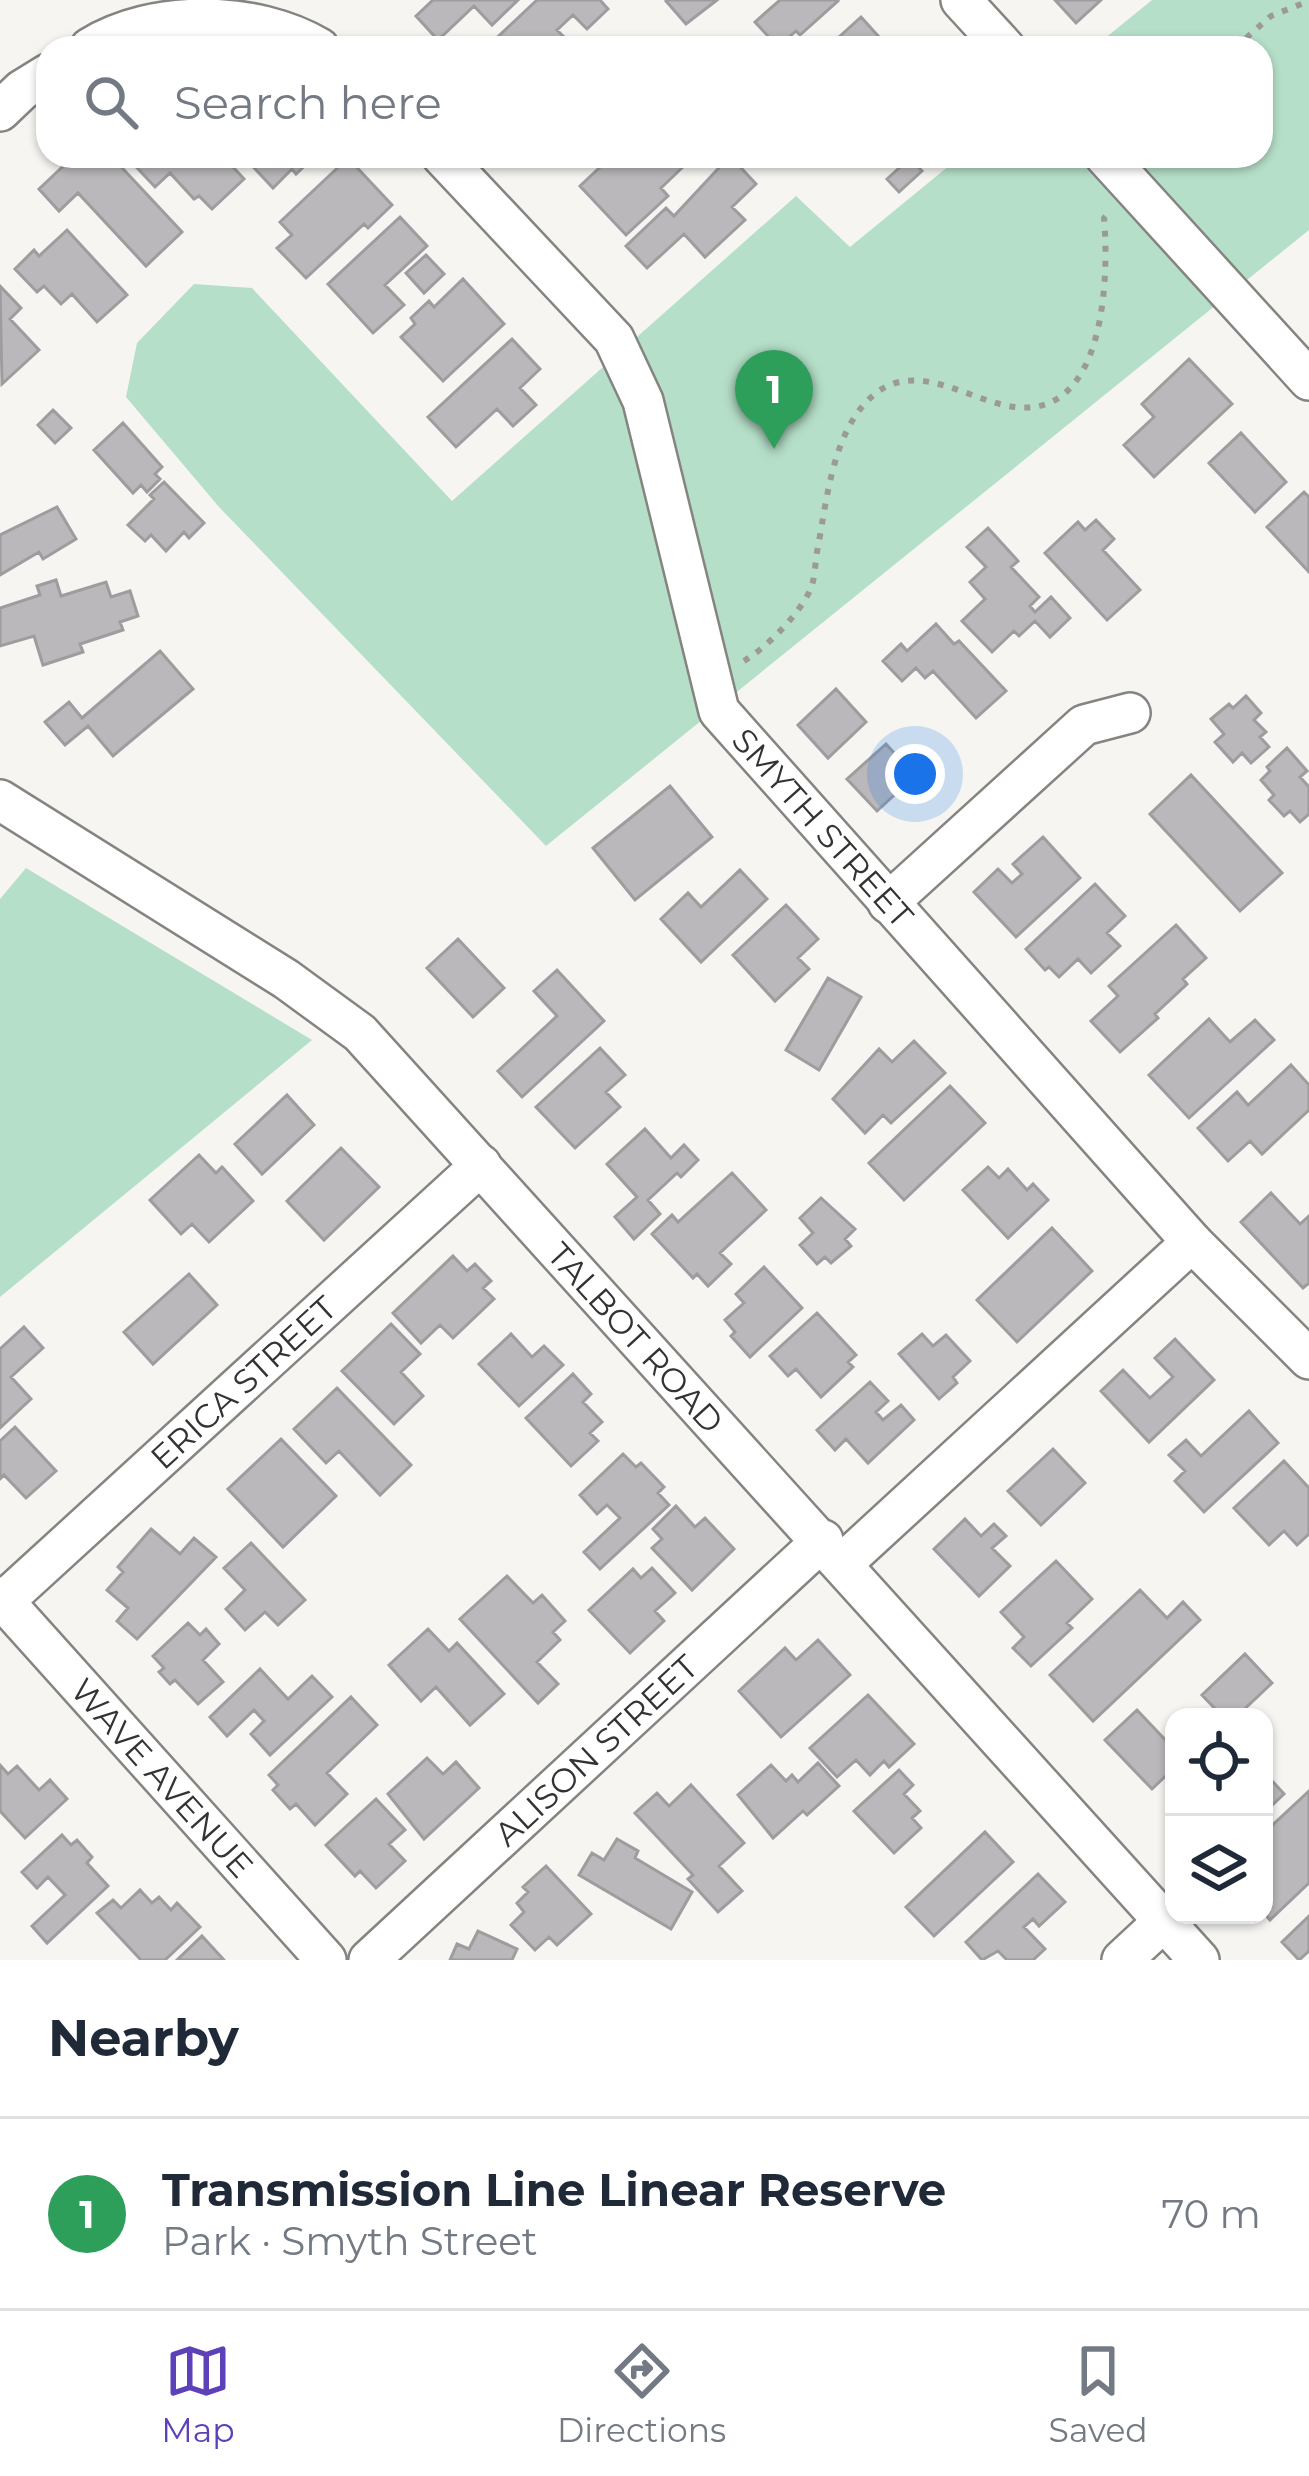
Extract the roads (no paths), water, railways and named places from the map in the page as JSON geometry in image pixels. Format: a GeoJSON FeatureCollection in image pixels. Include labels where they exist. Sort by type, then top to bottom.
{"type":"FeatureCollection","features":[{"type":"Feature","properties":{"kind":"street"},"geometry":{"type":"LineString","coordinates":[[961,0],[994,36]]}},
{"type":"Feature","properties":{"kind":"street"},"geometry":{"type":"LineString","coordinates":[[113,36],[154,21],[206,19],[299,36]]}},
{"type":"Feature","properties":{"kind":"street"},"geometry":{"type":"LineString","coordinates":[[0,111],[36,83]]}},
{"type":"Feature","properties":{"kind":"street","name":"SMYTH STREET"},"geometry":{"type":"LineString","coordinates":[[453,168],[614,339],[644,401],[719,711],[1192,1242],[1309,1359]]}},
{"type":"Feature","properties":{"kind":"street"},"geometry":{"type":"LineString","coordinates":[[1116,168],[1309,380]]}},
{"type":"Feature","properties":{"kind":"street"},"geometry":{"type":"LineString","coordinates":[[888,903],[1084,725],[1130,713]]}},
{"type":"Feature","properties":{"kind":"street","name":"TALBOT ROAD"},"geometry":{"type":"LineString","coordinates":[[0,800],[286,979],[360,1033],[1199,1960]]}},
{"type":"Feature","properties":{"kind":"street","name":"ERICA STREET"},"geometry":{"type":"LineString","coordinates":[[2,1599],[481,1165]]}},
{"type":"Feature","properties":{"kind":"street","name":"ALISON STREET"},"geometry":{"type":"LineString","coordinates":[[370,1960],[1192,1242]]}},
{"type":"Feature","properties":{"kind":"street","name":"WAVE AVENUE"},"geometry":{"type":"LineString","coordinates":[[2,1599],[329,1960]]}},
{"type":"Feature","properties":{"kind":"street"},"geometry":{"type":"LineString","coordinates":[[1122,1960],[1164,1922]]}},
{"type":"Feature","properties":{"kind":"street"},"geometry":{"type":"LineString","coordinates":[[329,1960],[346,1956],[360,1960]]}},
{"type":"Feature","properties":{"kind":"place","name":"Transmission Line Linear Reserve"},"geometry":{"type":"Point","coordinates":[774,449]}}]}
